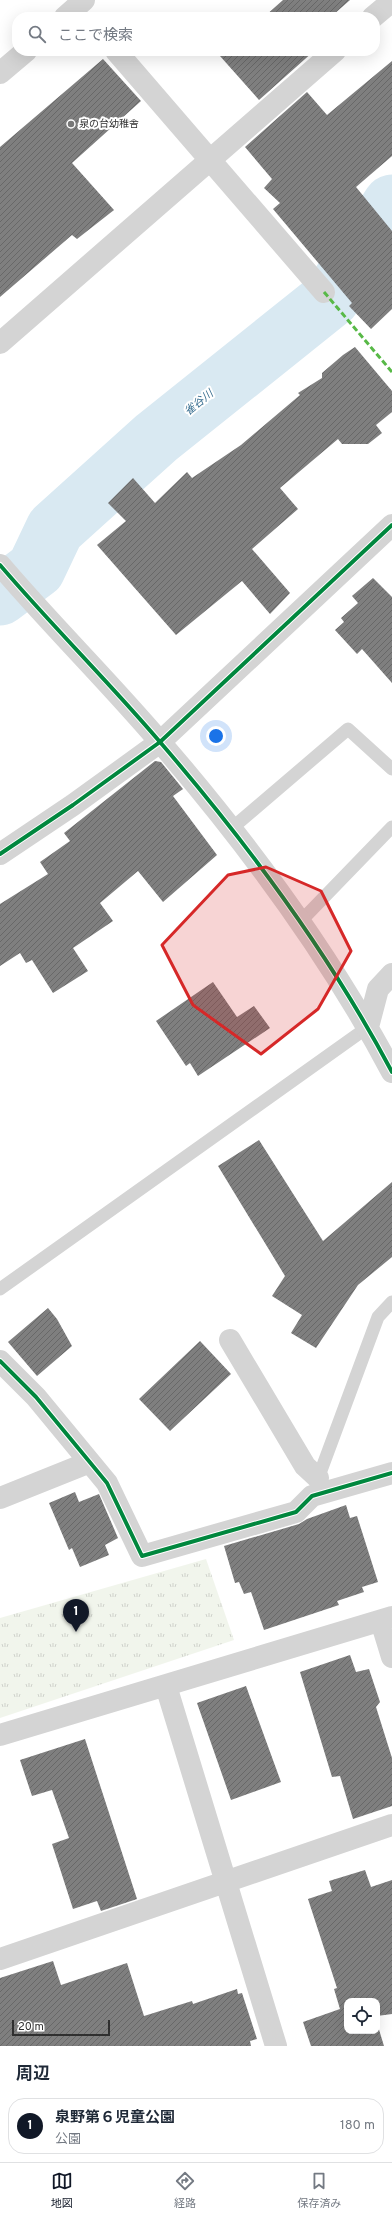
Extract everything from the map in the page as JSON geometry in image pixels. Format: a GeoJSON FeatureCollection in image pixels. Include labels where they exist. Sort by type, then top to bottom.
{"type":"FeatureCollection","features":[{"type":"Feature","properties":{"kind":"street"},"geometry":{"type":"LineString","coordinates":[[379,12],[392,1]]}},
{"type":"Feature","properties":{"kind":"street"},"geometry":{"type":"LineString","coordinates":[[0,73],[20,56]]}},
{"type":"Feature","properties":{"kind":"street"},"geometry":{"type":"LineString","coordinates":[[120,56],[211,159],[324,292]]}},
{"type":"Feature","properties":{"kind":"street"},"geometry":{"type":"LineString","coordinates":[[0,343],[329,56]]}},
{"type":"Feature","properties":{"kind":"street"},"geometry":{"type":"LineString","coordinates":[[0,854],[74,805],[160,742],[392,525]]}},
{"type":"Feature","properties":{"kind":"street"},"geometry":{"type":"LineString","coordinates":[[2,567],[160,742],[231,829],[301,921],[368,1027],[392,1072]]}},
{"type":"Feature","properties":{"kind":"street"},"geometry":{"type":"LineString","coordinates":[[368,1027],[378,989],[392,974]]}},
{"type":"Feature","properties":{"kind":"street"},"geometry":{"type":"LineString","coordinates":[[230,1340],[306,1466],[315,1487]]}},
{"type":"Feature","properties":{"kind":"street"},"geometry":{"type":"LineString","coordinates":[[0,1361],[36,1397],[107,1483],[142,1556],[296,1512],[315,1487],[392,1473]]}},
{"type":"Feature","properties":{"kind":"street"},"geometry":{"type":"LineString","coordinates":[[0,1498],[90,1462]]}},
{"type":"Feature","properties":{"kind":"street"},"geometry":{"type":"LineString","coordinates":[[0,1735],[387,1619],[392,1657]]}},
{"type":"Feature","properties":{"kind":"street"},"geometry":{"type":"LineString","coordinates":[[166,1686],[276,2046]]}},
{"type":"Feature","properties":{"kind":"street"},"geometry":{"type":"LineString","coordinates":[[0,1959],[392,1825]]}},
{"type":"Feature","properties":{"kind":"lane"},"geometry":{"type":"LineString","coordinates":[[231,829],[348,729],[392,769]]}},
{"type":"Feature","properties":{"kind":"lane"},"geometry":{"type":"LineString","coordinates":[[301,921],[392,827]]}},
{"type":"Feature","properties":{"kind":"lane"},"geometry":{"type":"LineString","coordinates":[[0,1289],[368,1027]]}},
{"type":"Feature","properties":{"kind":"lane"},"geometry":{"type":"LineString","coordinates":[[315,1487],[378,1317],[392,1302]]}},
{"type":"Feature","properties":{"kind":"highlighted area"},"geometry":{"type":"Polygon","coordinates":[[[266,867],[321,891],[351,951],[318,1009],[261,1054],[193,1005],[162,945],[228,875],[266,867]]]}},
{"type":"Feature","properties":{"kind":"green space"},"geometry":{"type":"Polygon","coordinates":[[[206,1559],[234,1640],[0,1718],[0,1618],[206,1559]]]}},
{"type":"Feature","properties":{"kind":"building"},"geometry":{"type":"Polygon","coordinates":[[[283,0],[350,0],[336,12],[270,12],[283,0]]]}},
{"type":"Feature","properties":{"kind":"building"},"geometry":{"type":"Polygon","coordinates":[[[220,56],[308,56],[259,100],[220,56]]]}},
{"type":"Feature","properties":{"kind":"building","name":"泉の台幼稚舎"},"geometry":{"type":"Polygon","coordinates":[[[103,59],[141,101],[72,163],[114,210],[77,239],[72,235],[0,297],[0,147],[103,59]]]}},
{"type":"Feature","properties":{"kind":"building"},"geometry":{"type":"Polygon","coordinates":[[[392,61],[392,156],[356,187],[392,231],[392,309],[371,329],[349,306],[352,303],[273,209],[280,203],[264,188],[272,179],[245,147],[307,92],[327,115],[392,61]]]}},
{"type":"Feature","properties":{"kind":"building"},"geometry":{"type":"Polygon","coordinates":[[[355,347],[392,391],[392,412],[376,425],[382,433],[368,444],[342,444],[338,439],[280,488],[298,509],[252,549],[290,593],[270,614],[242,581],[176,635],[97,545],[126,521],[108,503],[133,478],[155,503],[187,472],[192,478],[241,445],[300,395],[298,393],[322,378],[322,373],[355,347]]]}},
{"type":"Feature","properties":{"kind":"building"},"geometry":{"type":"Polygon","coordinates":[[[373,578],[392,597],[392,683],[362,649],[357,654],[335,630],[344,622],[341,618],[358,603],[352,596],[373,578]]]}},
{"type":"Feature","properties":{"kind":"building"},"geometry":{"type":"Polygon","coordinates":[[[155,761],[161,762],[183,789],[173,796],[217,855],[163,902],[138,871],[100,903],[113,921],[73,948],[88,971],[53,993],[32,960],[26,963],[20,953],[0,966],[0,904],[48,874],[40,862],[70,841],[64,833],[155,761]]]}},
{"type":"Feature","properties":{"kind":"building"},"geometry":{"type":"Polygon","coordinates":[[[213,982],[237,1017],[254,1006],[270,1028],[198,1076],[190,1063],[186,1066],[156,1021],[213,982]]]}},
{"type":"Feature","properties":{"kind":"building"},"geometry":{"type":"Polygon","coordinates":[[[259,1140],[323,1241],[392,1182],[392,1257],[358,1285],[316,1348],[291,1333],[302,1315],[272,1296],[285,1276],[218,1166],[259,1140]]]}},
{"type":"Feature","properties":{"kind":"building"},"geometry":{"type":"Polygon","coordinates":[[[48,1308],[57,1319],[72,1346],[37,1376],[8,1342],[48,1308]]]}},
{"type":"Feature","properties":{"kind":"building"},"geometry":{"type":"Polygon","coordinates":[[[200,1341],[231,1374],[170,1431],[139,1399],[200,1341]]]}},
{"type":"Feature","properties":{"kind":"building"},"geometry":{"type":"Polygon","coordinates":[[[75,1492],[79,1502],[99,1494],[118,1538],[105,1545],[109,1555],[80,1567],[72,1548],[69,1550],[49,1503],[75,1492]]]}},
{"type":"Feature","properties":{"kind":"building"},"geometry":{"type":"Polygon","coordinates":[[[346,1505],[350,1518],[357,1516],[378,1582],[362,1587],[364,1592],[337,1601],[339,1605],[264,1630],[251,1592],[244,1594],[239,1582],[235,1583],[224,1546],[299,1524],[307,1519],[346,1505]]]}},
{"type":"Feature","properties":{"kind":"building"},"geometry":{"type":"Polygon","coordinates":[[[350,1655],[356,1672],[369,1669],[380,1702],[376,1707],[392,1758],[392,1806],[353,1819],[340,1776],[332,1777],[300,1672],[350,1655]]]}},
{"type":"Feature","properties":{"kind":"building"},"geometry":{"type":"Polygon","coordinates":[[[246,1686],[281,1782],[231,1800],[197,1703],[246,1686]]]}},
{"type":"Feature","properties":{"kind":"building"},"geometry":{"type":"Polygon","coordinates":[[[85,1739],[137,1899],[101,1911],[97,1901],[73,1909],[52,1844],[69,1838],[52,1790],[32,1796],[20,1760],[85,1739]]]}},
{"type":"Feature","properties":{"kind":"building"},"geometry":{"type":"Polygon","coordinates":[[[365,1870],[371,1887],[392,1880],[392,2014],[380,2016],[380,1998],[344,1998],[344,2034],[380,2033],[384,2046],[311,2046],[303,2022],[340,2009],[334,1989],[337,1988],[308,1899],[332,1891],[329,1881],[365,1870]]]}},
{"type":"Feature","properties":{"kind":"building"},"geometry":{"type":"Polygon","coordinates":[[[53,1961],[61,1985],[127,1963],[144,2016],[192,2001],[193,2004],[237,1989],[238,1994],[242,1993],[257,2039],[250,2041],[251,2046],[0,2046],[0,1978],[53,1961]]]}},
{"type":"Feature","properties":{"kind":"waterway","name":"雀谷川"},"geometry":{"type":"LineString","coordinates":[[0,596],[36,569],[55,529],[156,438],[331,298],[392,204]]}},
{"type":"Feature","properties":{"kind":"marked path"},"geometry":{"type":"LineString","coordinates":[[324,292],[392,372]]}},
{"type":"Feature","properties":{"kind":"cycle path"},"geometry":{"type":"LineString","coordinates":[[0,854],[73,805],[160,742],[392,525]]}},
{"type":"Feature","properties":{"kind":"cycle path"},"geometry":{"type":"LineString","coordinates":[[0,565],[160,742],[225,820],[314,942],[368,1028],[392,1072]]}},
{"type":"Feature","properties":{"kind":"cycle path"},"geometry":{"type":"LineString","coordinates":[[0,1361],[36,1397],[107,1483],[142,1556],[296,1512],[312,1496],[392,1473]]}},
{"type":"Feature","properties":{"kind":"place","name":"泉の台幼稚舎"},"geometry":{"type":"Point","coordinates":[71,124]}},
{"type":"Feature","properties":{"kind":"place","name":"泉野第６児童公園"},"geometry":{"type":"Point","coordinates":[76,1632]}}]}
